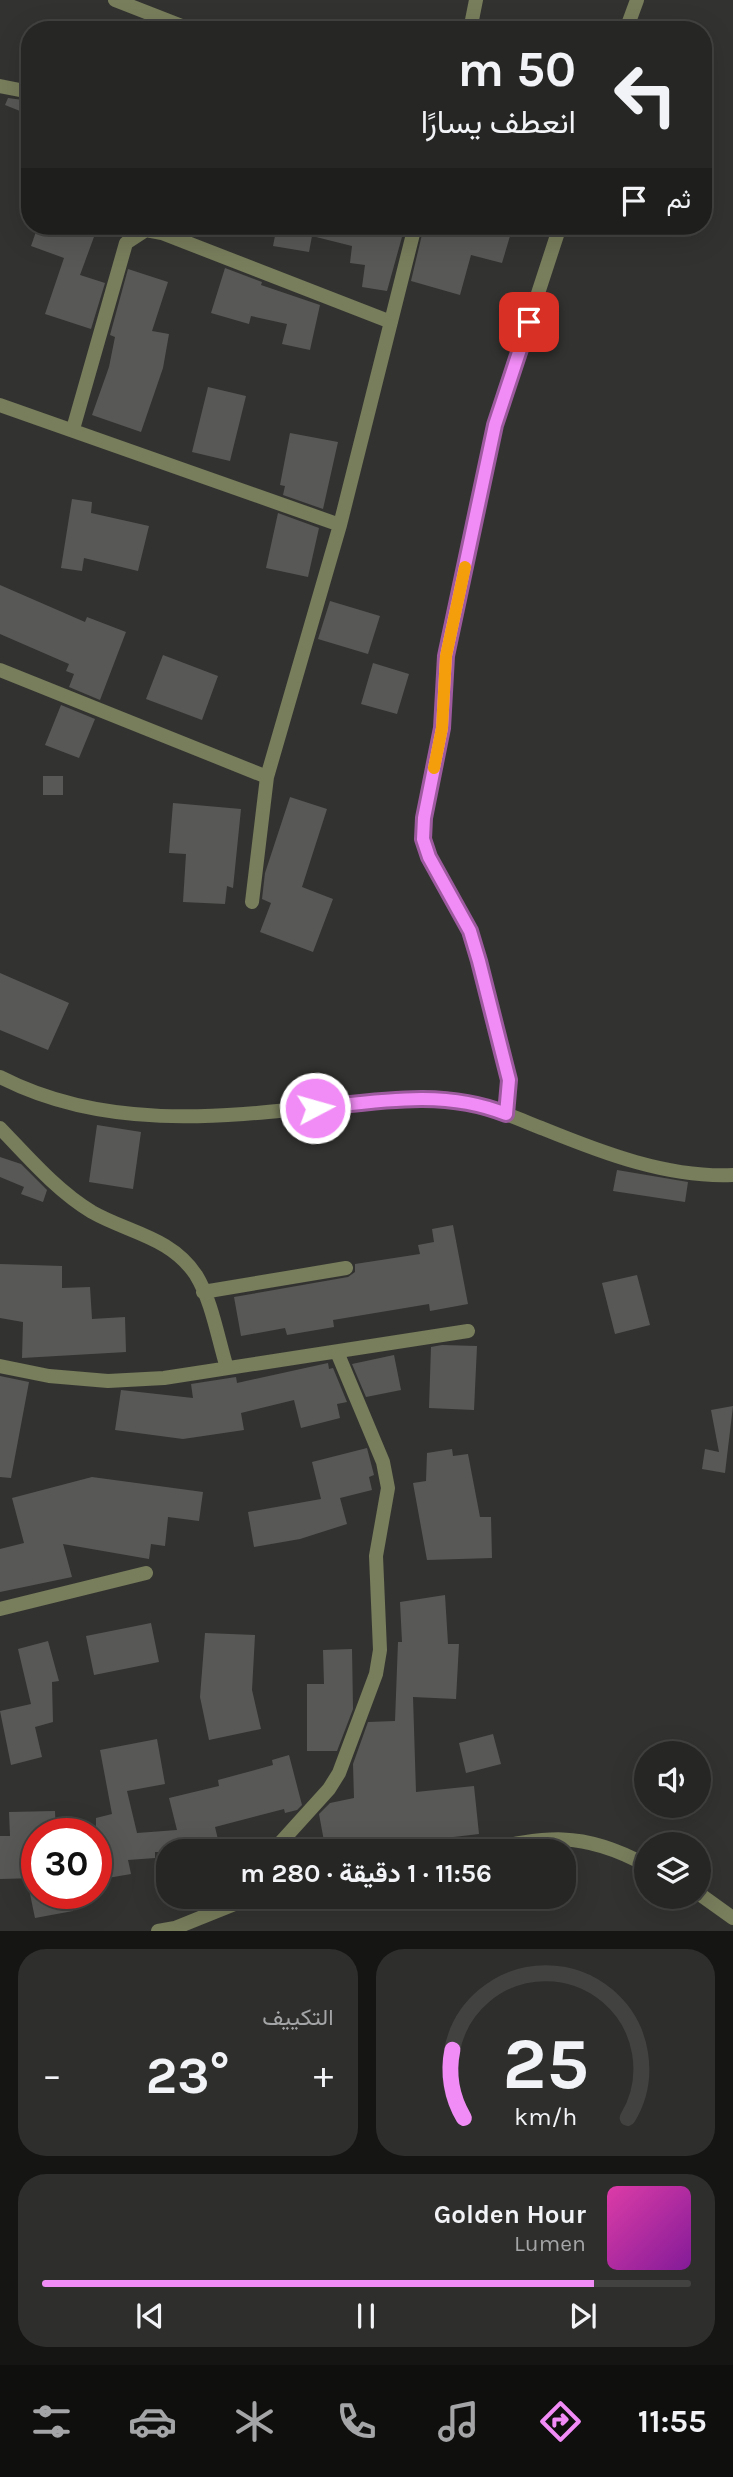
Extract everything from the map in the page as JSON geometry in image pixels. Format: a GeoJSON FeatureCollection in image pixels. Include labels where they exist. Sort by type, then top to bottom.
{"type":"FeatureCollection","features":[{"type":"Feature","properties":{"kind":"street"},"geometry":{"type":"LineString","coordinates":[[115,0],[169,21]]}},
{"type":"Feature","properties":{"kind":"street"},"geometry":{"type":"LineString","coordinates":[[472,21],[476,0]]}},
{"type":"Feature","properties":{"kind":"street"},"geometry":{"type":"LineString","coordinates":[[629,21],[637,0]]}},
{"type":"Feature","properties":{"kind":"street"},"geometry":{"type":"LineString","coordinates":[[0,86],[21,90]]}},
{"type":"Feature","properties":{"kind":"street"},"geometry":{"type":"LineString","coordinates":[[73,429],[127,243],[139,235]]}},
{"type":"Feature","properties":{"kind":"street"},"geometry":{"type":"LineString","coordinates":[[167,235],[391,322]]}},
{"type":"Feature","properties":{"kind":"street"},"geometry":{"type":"LineString","coordinates":[[252,902],[267,777],[340,525],[413,235]]}},
{"type":"Feature","properties":{"kind":"street"},"geometry":{"type":"LineString","coordinates":[[506,1114],[509,1080],[479,961],[470,931],[429,857],[423,839],[424,818],[442,728],[446,656],[495,425],[557,235]]}},
{"type":"Feature","properties":{"kind":"street"},"geometry":{"type":"LineString","coordinates":[[0,405],[340,525]]}},
{"type":"Feature","properties":{"kind":"street"},"geometry":{"type":"LineString","coordinates":[[0,670],[267,777]]}},
{"type":"Feature","properties":{"kind":"street"},"geometry":{"type":"LineString","coordinates":[[0,1077],[76,1106],[130,1115],[182,1118],[247,1115],[404,1099],[447,1099],[482,1104],[605,1153],[693,1174],[733,1175]]}},
{"type":"Feature","properties":{"kind":"street"},"geometry":{"type":"LineString","coordinates":[[0,1128],[29,1158],[92,1212],[164,1243],[197,1277],[227,1367]]}},
{"type":"Feature","properties":{"kind":"street"},"geometry":{"type":"LineString","coordinates":[[203,1292],[346,1268]]}},
{"type":"Feature","properties":{"kind":"street"},"geometry":{"type":"LineString","coordinates":[[0,1366],[49,1376],[108,1381],[164,1378],[468,1331]]}},
{"type":"Feature","properties":{"kind":"street"},"geometry":{"type":"LineString","coordinates":[[284,1839],[329,1789],[339,1773],[376,1674],[380,1650],[376,1556],[387,1488],[383,1462],[337,1352]]}},
{"type":"Feature","properties":{"kind":"street"},"geometry":{"type":"LineString","coordinates":[[0,1609],[146,1573]]}},
{"type":"Feature","properties":{"kind":"street"},"geometry":{"type":"LineString","coordinates":[[548,1839],[571,1839]]}},
{"type":"Feature","properties":{"kind":"street"},"geometry":{"type":"LineString","coordinates":[[576,1840],[596,1843],[634,1860]]}},
{"type":"Feature","properties":{"kind":"street"},"geometry":{"type":"LineString","coordinates":[[711,1902],[733,1918]]}},
{"type":"Feature","properties":{"kind":"street"},"geometry":{"type":"LineString","coordinates":[[158,1931],[175,1928],[212,1909]]}},
{"type":"Feature","properties":{"kind":"building"},"geometry":{"type":"Polygon","coordinates":[[[8,98],[21,100],[21,111],[5,105],[8,98]]]}},
{"type":"Feature","properties":{"kind":"building"},"geometry":{"type":"Polygon","coordinates":[[[35,235],[95,235],[80,275],[105,283],[91,329],[45,314],[64,258],[31,246],[35,235]]]}},
{"type":"Feature","properties":{"kind":"building"},"geometry":{"type":"Polygon","coordinates":[[[275,235],[403,235],[387,291],[362,287],[365,265],[350,263],[352,246],[312,236],[309,252],[273,246],[275,235]]]}},
{"type":"Feature","properties":{"kind":"building"},"geometry":{"type":"Polygon","coordinates":[[[422,235],[510,235],[502,263],[471,255],[460,295],[411,281],[422,235]]]}},
{"type":"Feature","properties":{"kind":"building"},"geometry":{"type":"Polygon","coordinates":[[[225,268],[262,282],[261,285],[320,305],[310,350],[282,344],[287,324],[251,316],[249,324],[211,313],[225,268]]]}},
{"type":"Feature","properties":{"kind":"building"},"geometry":{"type":"Polygon","coordinates":[[[128,269],[168,282],[152,331],[169,334],[163,368],[141,432],[92,415],[109,367],[115,337],[110,335],[128,269]]]}},
{"type":"Feature","properties":{"kind":"building"},"geometry":{"type":"Polygon","coordinates":[[[208,387],[246,396],[230,461],[192,452],[208,387]]]}},
{"type":"Feature","properties":{"kind":"building"},"geometry":{"type":"Polygon","coordinates":[[[290,433],[338,442],[323,509],[283,495],[285,486],[280,485],[290,433]]]}},
{"type":"Feature","properties":{"kind":"building"},"geometry":{"type":"Polygon","coordinates":[[[72,499],[92,502],[91,513],[149,526],[138,571],[84,558],[82,571],[61,568],[72,499]]]}},
{"type":"Feature","properties":{"kind":"building"},"geometry":{"type":"Polygon","coordinates":[[[278,513],[319,528],[308,577],[266,568],[278,513]]]}},
{"type":"Feature","properties":{"kind":"building"},"geometry":{"type":"Polygon","coordinates":[[[0,585],[85,622],[87,617],[126,632],[100,700],[69,687],[74,674],[66,671],[69,664],[0,634],[0,585]]]}},
{"type":"Feature","properties":{"kind":"building"},"geometry":{"type":"Polygon","coordinates":[[[330,601],[380,616],[368,654],[318,639],[330,601]]]}},
{"type":"Feature","properties":{"kind":"building"},"geometry":{"type":"Polygon","coordinates":[[[163,655],[218,676],[202,720],[146,699],[163,655]]]}},
{"type":"Feature","properties":{"kind":"building"},"geometry":{"type":"Polygon","coordinates":[[[373,663],[409,674],[397,714],[361,704],[373,663]]]}},
{"type":"Feature","properties":{"kind":"building"},"geometry":{"type":"Polygon","coordinates":[[[61,705],[95,719],[79,758],[45,745],[61,705]]]}},
{"type":"Feature","properties":{"kind":"building"},"geometry":{"type":"Polygon","coordinates":[[[43,776],[63,776],[63,795],[43,795],[43,776]]]}},
{"type":"Feature","properties":{"kind":"building"},"geometry":{"type":"Polygon","coordinates":[[[290,797],[327,809],[302,887],[333,899],[313,952],[260,932],[271,903],[262,899],[265,873],[290,797]]]}},
{"type":"Feature","properties":{"kind":"building"},"geometry":{"type":"Polygon","coordinates":[[[173,803],[241,809],[233,888],[227,886],[225,904],[183,902],[186,854],[169,853],[173,803]]]}},
{"type":"Feature","properties":{"kind":"building"},"geometry":{"type":"Polygon","coordinates":[[[0,973],[69,1003],[48,1050],[0,1030],[0,973]]]}},
{"type":"Feature","properties":{"kind":"building"},"geometry":{"type":"Polygon","coordinates":[[[97,1125],[141,1132],[133,1189],[89,1182],[97,1125]]]}},
{"type":"Feature","properties":{"kind":"building"},"geometry":{"type":"Polygon","coordinates":[[[0,1157],[21,1164],[47,1190],[43,1202],[21,1194],[24,1187],[0,1177],[0,1157]]]}},
{"type":"Feature","properties":{"kind":"building"},"geometry":{"type":"Polygon","coordinates":[[[617,1170],[688,1182],[685,1202],[613,1191],[617,1170]]]}},
{"type":"Feature","properties":{"kind":"building"},"geometry":{"type":"Polygon","coordinates":[[[453,1225],[468,1304],[430,1311],[429,1304],[333,1320],[334,1327],[287,1335],[285,1328],[241,1336],[234,1297],[348,1277],[355,1272],[355,1264],[420,1254],[418,1245],[434,1242],[432,1229],[453,1225]]]}},
{"type":"Feature","properties":{"kind":"building"},"geometry":{"type":"Polygon","coordinates":[[[0,1264],[62,1266],[62,1288],[90,1287],[92,1319],[125,1317],[126,1352],[22,1358],[23,1322],[0,1318],[0,1264]]]}},
{"type":"Feature","properties":{"kind":"building"},"geometry":{"type":"Polygon","coordinates":[[[637,1275],[650,1325],[615,1334],[602,1283],[637,1275]]]}},
{"type":"Feature","properties":{"kind":"building"},"geometry":{"type":"Polygon","coordinates":[[[477,1346],[474,1410],[429,1408],[431,1347],[477,1346]]]}},
{"type":"Feature","properties":{"kind":"building"},"geometry":{"type":"Polygon","coordinates":[[[394,1355],[401,1390],[366,1397],[352,1364],[394,1355]]]}},
{"type":"Feature","properties":{"kind":"building"},"geometry":{"type":"Polygon","coordinates":[[[328,1363],[329,1369],[333,1368],[347,1402],[337,1404],[340,1418],[301,1428],[294,1400],[241,1413],[244,1430],[183,1439],[115,1430],[121,1390],[193,1398],[191,1384],[236,1377],[237,1383],[328,1363]]]}},
{"type":"Feature","properties":{"kind":"building"},"geometry":{"type":"Polygon","coordinates":[[[0,1376],[29,1382],[11,1478],[0,1477],[0,1376]]]}},
{"type":"Feature","properties":{"kind":"building"},"geometry":{"type":"Polygon","coordinates":[[[733,1406],[725,1473],[702,1469],[705,1449],[719,1452],[711,1410],[733,1406]]]}},
{"type":"Feature","properties":{"kind":"building"},"geometry":{"type":"Polygon","coordinates":[[[367,1448],[374,1475],[369,1477],[372,1490],[340,1498],[347,1524],[300,1539],[254,1547],[248,1512],[321,1499],[312,1462],[367,1448]]]}},
{"type":"Feature","properties":{"kind":"building"},"geometry":{"type":"Polygon","coordinates":[[[452,1449],[453,1456],[468,1454],[480,1517],[491,1517],[492,1558],[427,1560],[413,1483],[426,1481],[427,1453],[452,1449]]]}},
{"type":"Feature","properties":{"kind":"building"},"geometry":{"type":"Polygon","coordinates":[[[92,1477],[203,1492],[199,1521],[168,1517],[165,1546],[151,1544],[149,1559],[63,1544],[72,1577],[0,1592],[0,1549],[24,1543],[12,1498],[92,1477]]]}},
{"type":"Feature","properties":{"kind":"building"},"geometry":{"type":"Polygon","coordinates":[[[445,1595],[448,1644],[459,1644],[456,1699],[413,1697],[416,1792],[474,1786],[479,1834],[436,1839],[324,1839],[319,1814],[330,1803],[354,1798],[353,1764],[368,1722],[395,1721],[398,1642],[402,1642],[400,1602],[445,1595]]]}},
{"type":"Feature","properties":{"kind":"building"},"geometry":{"type":"Polygon","coordinates":[[[151,1623],[159,1662],[94,1675],[86,1636],[151,1623]]]}},
{"type":"Feature","properties":{"kind":"building"},"geometry":{"type":"Polygon","coordinates":[[[205,1633],[255,1635],[252,1690],[261,1729],[209,1740],[200,1697],[205,1633]]]}},
{"type":"Feature","properties":{"kind":"building"},"geometry":{"type":"Polygon","coordinates":[[[48,1641],[59,1681],[52,1682],[53,1722],[35,1727],[42,1757],[11,1765],[0,1711],[31,1704],[18,1649],[48,1641]]]}},
{"type":"Feature","properties":{"kind":"building"},"geometry":{"type":"Polygon","coordinates":[[[352,1649],[353,1709],[337,1751],[307,1751],[307,1684],[324,1684],[323,1650],[352,1649]]]}},
{"type":"Feature","properties":{"kind":"building"},"geometry":{"type":"Polygon","coordinates":[[[493,1734],[501,1764],[466,1773],[459,1743],[493,1734]]]}},
{"type":"Feature","properties":{"kind":"building"},"geometry":{"type":"Polygon","coordinates":[[[157,1739],[165,1784],[127,1791],[137,1833],[177,1830],[169,1798],[219,1786],[218,1780],[273,1765],[272,1760],[289,1755],[302,1805],[297,1810],[285,1813],[284,1809],[215,1827],[218,1839],[156,1839],[155,1858],[128,1860],[131,1874],[112,1877],[112,1818],[96,1818],[112,1814],[100,1750],[157,1739]]]}},
{"type":"Feature","properties":{"kind":"building"},"geometry":{"type":"Polygon","coordinates":[[[55,1811],[55,1818],[21,1818],[21,1878],[0,1879],[0,1836],[10,1836],[9,1812],[55,1811]]]}},
{"type":"Feature","properties":{"kind":"building"},"geometry":{"type":"Polygon","coordinates":[[[33,1909],[73,1909],[73,1911],[35,1918],[33,1909]]]}},
{"type":"Feature","properties":{"kind":"slow traffic"},"geometry":{"type":"LineString","coordinates":[[434,768],[442,728],[446,656],[465,567]]}},
{"type":"Feature","properties":{"kind":"route"},"geometry":{"type":"LineString","coordinates":[[315,1108],[404,1099],[447,1099],[482,1104],[506,1114],[509,1080],[470,931],[429,857],[423,839],[424,818],[442,728],[446,656],[495,425],[529,322]]}}]}
